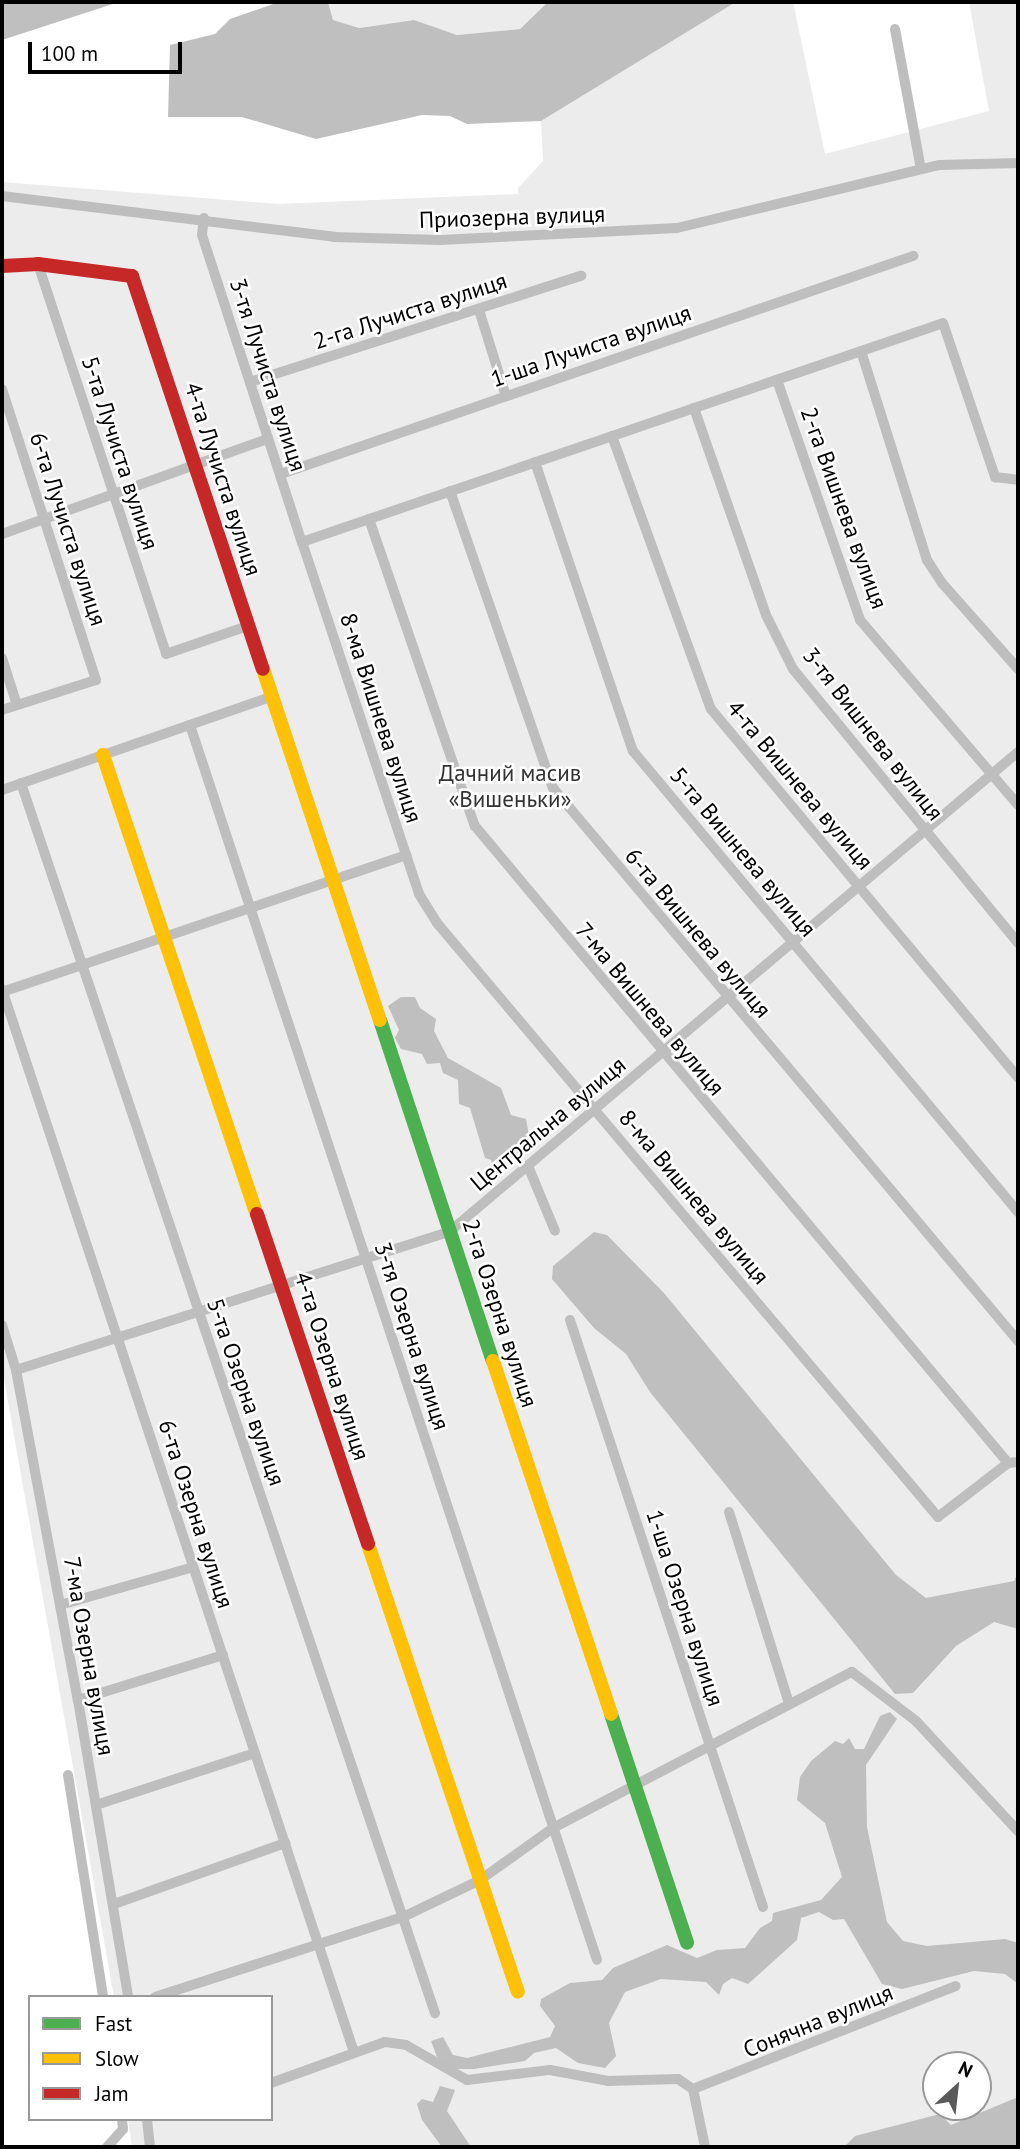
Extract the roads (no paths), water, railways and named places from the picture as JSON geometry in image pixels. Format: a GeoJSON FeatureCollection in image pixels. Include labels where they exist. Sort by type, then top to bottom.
{"type":"FeatureCollection","features":[{"type":"Feature","properties":{"kind":"street"},"geometry":{"type":"LineString","coordinates":[[895,29],[921,169]]}},
{"type":"Feature","properties":{"kind":"street","name":"Приозерна вулиця"},"geometry":{"type":"LineString","coordinates":[[2,196],[334,237],[439,240],[677,228],[747,215],[921,169],[1018,163]]}},
{"type":"Feature","properties":{"kind":"street","name":"3-тя Лучиста вулиця"},"geometry":{"type":"LineString","coordinates":[[204,219],[202,235],[302,542]]}},
{"type":"Feature","properties":{"kind":"street","name":"1-ша Лучиста вулиця"},"geometry":{"type":"LineString","coordinates":[[281,474],[913,256]]}},
{"type":"Feature","properties":{"kind":"street"},"geometry":{"type":"LineString","coordinates":[[2,266],[38,264]]}},
{"type":"Feature","properties":{"kind":"street","name":"4-та Лучиста вулиця"},"geometry":{"type":"LineString","coordinates":[[38,264],[132,276],[270,697]]}},
{"type":"Feature","properties":{"kind":"street","name":"5-та Лучиста вулиця"},"geometry":{"type":"LineString","coordinates":[[38,264],[166,654],[248,626]]}},
{"type":"Feature","properties":{"kind":"street","name":"2-га Лучиста вулиця"},"geometry":{"type":"LineString","coordinates":[[250,382],[582,276]]}},
{"type":"Feature","properties":{"kind":"street"},"geometry":{"type":"LineString","coordinates":[[479,310],[506,396]]}},
{"type":"Feature","properties":{"kind":"street"},"geometry":{"type":"LineString","coordinates":[[302,542],[943,323],[995,477],[1018,481]]}},
{"type":"Feature","properties":{"kind":"street"},"geometry":{"type":"LineString","coordinates":[[861,351],[928,560],[942,583],[1018,669]]}},
{"type":"Feature","properties":{"kind":"street","name":"2-га Вишнева вулиця"},"geometry":{"type":"LineString","coordinates":[[777,380],[860,620],[1018,805]]}},
{"type":"Feature","properties":{"kind":"street","name":"6-та Лучиста вулиця"},"geometry":{"type":"LineString","coordinates":[[2,389],[96,680],[17,705]]}},
{"type":"Feature","properties":{"kind":"street","name":"3-тя Вишнева вулиця"},"geometry":{"type":"LineString","coordinates":[[694,408],[766,615],[793,668],[1018,943]]}},
{"type":"Feature","properties":{"kind":"street","name":"4-та Вишнева вулиця"},"geometry":{"type":"LineString","coordinates":[[612,436],[711,709],[1018,1078]]}},
{"type":"Feature","properties":{"kind":"street"},"geometry":{"type":"LineString","coordinates":[[2,534],[46,520],[112,492],[267,439]]}},
{"type":"Feature","properties":{"kind":"street","name":"5-та Вишнева вулиця"},"geometry":{"type":"LineString","coordinates":[[535,462],[633,751],[1018,1212]]}},
{"type":"Feature","properties":{"kind":"street","name":"6-та Вишнева вулиця"},"geometry":{"type":"LineString","coordinates":[[450,491],[553,788],[1018,1341]]}},
{"type":"Feature","properties":{"kind":"street","name":"7-ма Вишнева вулиця"},"geometry":{"type":"LineString","coordinates":[[369,519],[475,826],[661,1054],[1013,1462]]}},
{"type":"Feature","properties":{"kind":"street","name":"8-ма Вишнева вулиця"},"geometry":{"type":"LineString","coordinates":[[302,542],[419,894],[437,923],[938,1517],[1013,1462]]}},
{"type":"Feature","properties":{"kind":"street"},"geometry":{"type":"LineString","coordinates":[[2,657],[17,705],[2,710]]}},
{"type":"Feature","properties":{"kind":"street"},"geometry":{"type":"LineString","coordinates":[[2,790],[270,697]]}},
{"type":"Feature","properties":{"kind":"street","name":"2-га Озерна вулиця"},"geometry":{"type":"LineString","coordinates":[[270,697],[687,1943]]}},
{"type":"Feature","properties":{"kind":"street","name":"3-тя Озерна вулиця"},"geometry":{"type":"LineString","coordinates":[[190,725],[597,1959]]}},
{"type":"Feature","properties":{"kind":"street","name":"Центральна вулиця"},"geometry":{"type":"LineString","coordinates":[[16,1370],[449,1232],[1018,752]]}},
{"type":"Feature","properties":{"kind":"street","name":"4-та Озерна вулиця"},"geometry":{"type":"LineString","coordinates":[[103,755],[517,1992]]}},
{"type":"Feature","properties":{"kind":"street","name":"5-та Озерна вулиця"},"geometry":{"type":"LineString","coordinates":[[21,783],[435,2013]]}},
{"type":"Feature","properties":{"kind":"street"},"geometry":{"type":"LineString","coordinates":[[2,991],[406,855]]}},
{"type":"Feature","properties":{"kind":"street","name":"6-та Озерна вулиця"},"geometry":{"type":"LineString","coordinates":[[2,991],[354,2052]]}},
{"type":"Feature","properties":{"kind":"street"},"geometry":{"type":"LineString","coordinates":[[528,1166],[555,1231]]}},
{"type":"Feature","properties":{"kind":"street","name":"1-ша Озерна вулиця"},"geometry":{"type":"LineString","coordinates":[[570,1321],[763,1907]]}},
{"type":"Feature","properties":{"kind":"street","name":"7-ма Озерна вулиця"},"geometry":{"type":"LineString","coordinates":[[2,1325],[16,1370],[78,1700],[128,1995]]}},
{"type":"Feature","properties":{"kind":"street"},"geometry":{"type":"LineString","coordinates":[[729,1512],[789,1703]]}},
{"type":"Feature","properties":{"kind":"street"},"geometry":{"type":"LineString","coordinates":[[60,1605],[193,1567]]}},
{"type":"Feature","properties":{"kind":"street"},"geometry":{"type":"LineString","coordinates":[[78,1700],[223,1656]]}},
{"type":"Feature","properties":{"kind":"street"},"geometry":{"type":"LineString","coordinates":[[161,1995],[402,1917],[480,1880],[554,1828],[852,1672],[916,1721],[1018,1831]]}},
{"type":"Feature","properties":{"kind":"street"},"geometry":{"type":"LineString","coordinates":[[96,1805],[255,1753]]}},
{"type":"Feature","properties":{"kind":"street"},"geometry":{"type":"LineString","coordinates":[[68,1775],[103,1995]]}},
{"type":"Feature","properties":{"kind":"street"},"geometry":{"type":"LineString","coordinates":[[114,1904],[285,1843]]}},
{"type":"Feature","properties":{"kind":"street","name":"Сонячна вулиця"},"geometry":{"type":"LineString","coordinates":[[693,2089],[956,1986]]}},
{"type":"Feature","properties":{"kind":"street"},"geometry":{"type":"LineString","coordinates":[[273,2082],[385,2042],[406,2045],[467,2080],[550,2070],[608,2081],[678,2079],[693,2089],[705,2147]]}},
{"type":"Feature","properties":{"kind":"street"},"geometry":{"type":"LineString","coordinates":[[107,2147],[123,2129],[122,2121]]}},
{"type":"Feature","properties":{"kind":"street"},"geometry":{"type":"LineString","coordinates":[[147,2121],[150,2147]]}},
{"type":"Feature","properties":{"kind":"park label","name":"Дачний масив «Вишеньки»"},"geometry":{"type":"Point","coordinates":[510,786]}}]}
